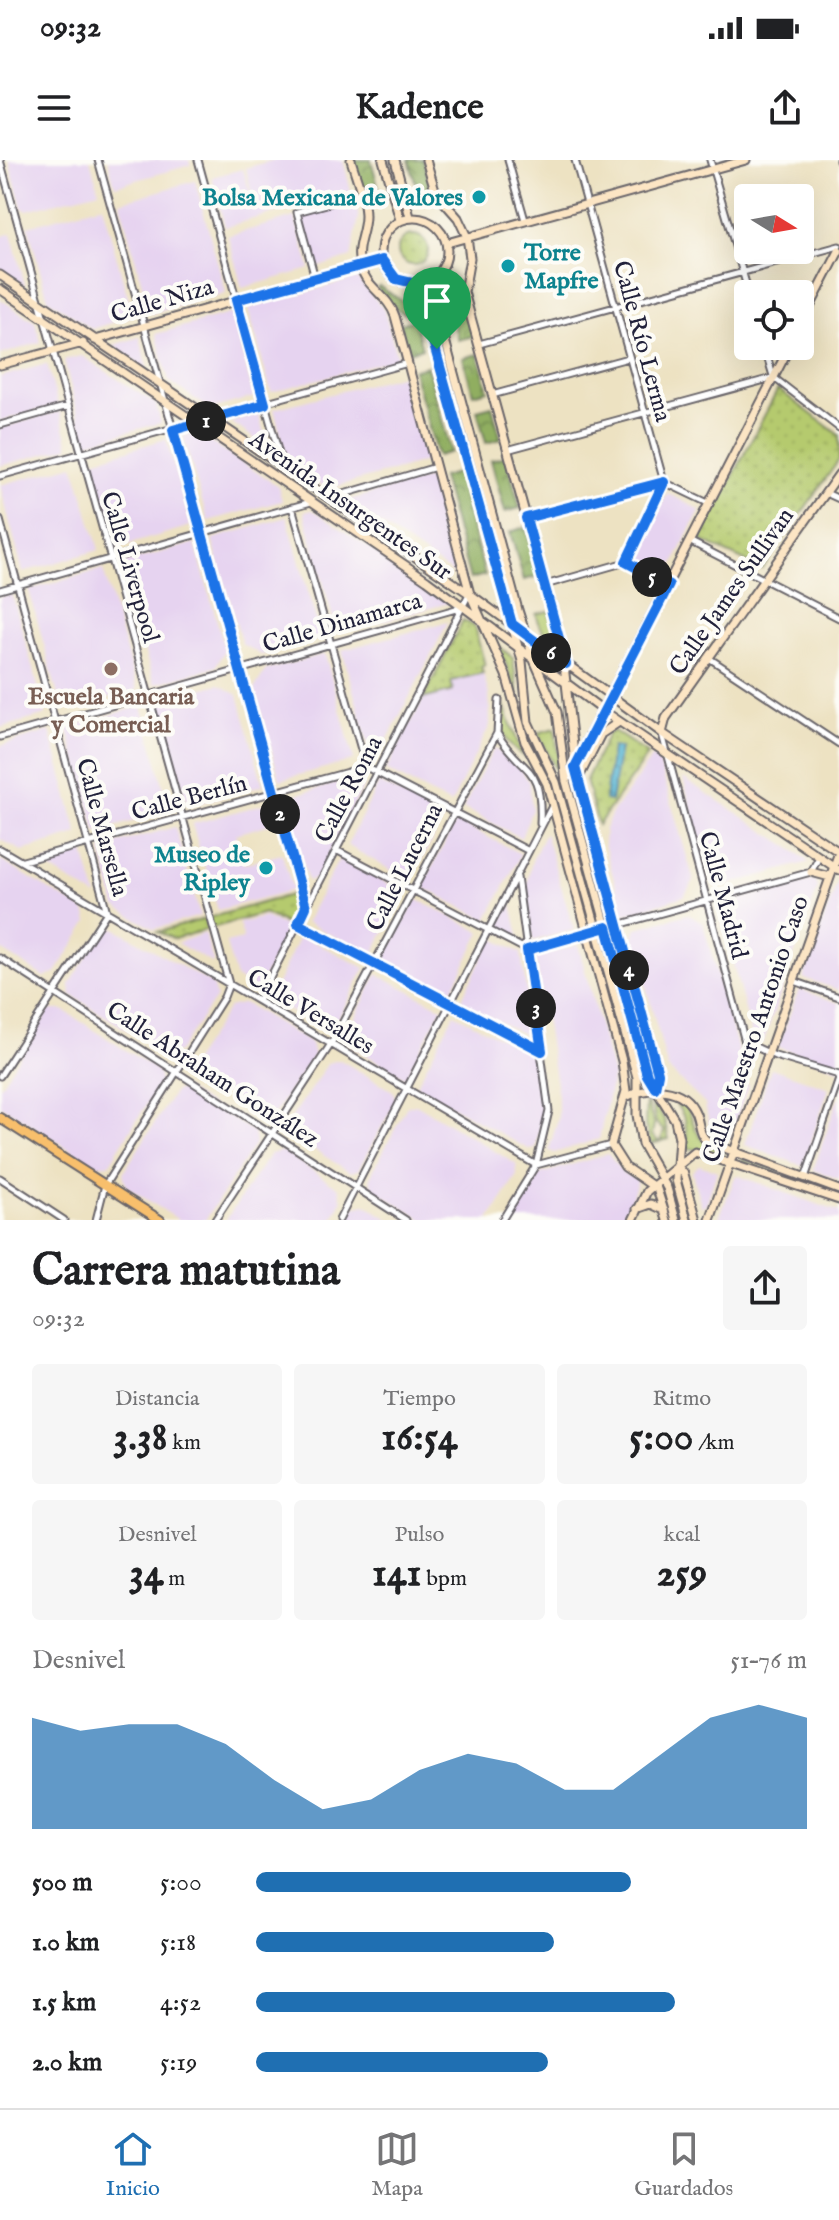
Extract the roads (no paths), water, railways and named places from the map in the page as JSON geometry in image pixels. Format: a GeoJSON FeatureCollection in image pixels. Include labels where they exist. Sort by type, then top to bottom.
{"type":"FeatureCollection","features":[{"type":"Feature","properties":{"kind":"main road"},"geometry":{"type":"LineString","coordinates":[[351,160],[365,216],[358,248],[360,266],[369,286],[392,308],[470,594],[503,666],[521,732],[553,805],[624,1067],[624,1098],[611,1145],[625,1167],[653,1185],[667,1220]]}},
{"type":"Feature","properties":{"kind":"main road"},"geometry":{"type":"LineString","coordinates":[[383,160],[400,220]]}},
{"type":"Feature","properties":{"kind":"main road"},"geometry":{"type":"LineString","coordinates":[[395,160],[410,217]]}},
{"type":"Feature","properties":{"kind":"main road"},"geometry":{"type":"LineString","coordinates":[[426,160],[436,193],[458,218],[467,237],[470,258],[463,286],[566,664],[577,781],[658,1073],[655,1088]]}},
{"type":"Feature","properties":{"kind":"main road"},"geometry":{"type":"LineString","coordinates":[[447,243],[746,160]]}},
{"type":"Feature","properties":{"kind":"main road"},"geometry":{"type":"LineString","coordinates":[[410,217],[428,220],[437,226],[447,243],[446,261],[429,281],[417,284],[396,279],[382,260],[385,234],[400,220],[410,217]]}},
{"type":"Feature","properties":{"kind":"main road"},"geometry":{"type":"LineString","coordinates":[[814,298],[839,248]]}},
{"type":"Feature","properties":{"kind":"main road","name":"Calle Niza"},"geometry":{"type":"LineString","coordinates":[[0,365],[382,260]]}},
{"type":"Feature","properties":{"kind":"main road","name":"Avenida Insurgentes Sur"},"geometry":{"type":"LineString","coordinates":[[0,275],[470,594],[662,733],[839,852]]}},
{"type":"Feature","properties":{"kind":"main road"},"geometry":{"type":"LineString","coordinates":[[429,281],[526,635],[557,712],[566,781],[647,1075],[675,1120],[676,1180],[687,1220]]}},
{"type":"Feature","properties":{"kind":"main road"},"geometry":{"type":"LineString","coordinates":[[417,284],[519,648],[528,722],[559,792],[597,930],[638,1091],[642,1144],[662,1178],[676,1220]]}},
{"type":"Feature","properties":{"kind":"main road","name":"Avenida Insurgentes Sur"},"geometry":{"type":"LineString","coordinates":[[0,289],[463,607],[619,722],[836,868]]}},
{"type":"Feature","properties":{"kind":"main road"},"geometry":{"type":"LineString","coordinates":[[553,805],[591,737],[782,360]]}},
{"type":"Feature","properties":{"kind":"main road","name":"Calle James Sullivan"},"geometry":{"type":"LineString","coordinates":[[662,733],[666,718],[839,474]]}},
{"type":"Feature","properties":{"kind":"main road"},"geometry":{"type":"LineString","coordinates":[[577,781],[601,734],[619,722]]}},
{"type":"Feature","properties":{"kind":"main road"},"geometry":{"type":"LineString","coordinates":[[573,735],[591,737]]}},
{"type":"Feature","properties":{"kind":"main road","name":"Calle Maestro Antonio Caso"},"geometry":{"type":"LineString","coordinates":[[710,1220],[830,877],[836,868],[839,852]]}},
{"type":"Feature","properties":{"kind":"main road"},"geometry":{"type":"LineString","coordinates":[[811,872],[830,877]]}},
{"type":"Feature","properties":{"kind":"main road"},"geometry":{"type":"LineString","coordinates":[[624,1098],[655,1088],[673,1093],[688,1102],[704,1139],[839,1190]]}},
{"type":"Feature","properties":{"kind":"main road"},"geometry":{"type":"LineString","coordinates":[[0,1118],[160,1220]]}},
{"type":"Feature","properties":{"kind":"main road"},"geometry":{"type":"LineString","coordinates":[[633,1220],[653,1185],[695,1152],[730,1161],[839,1200]]}},
{"type":"Feature","properties":{"kind":"main road"},"geometry":{"type":"LineString","coordinates":[[677,1165],[684,1174],[697,1220]]}},
{"type":"Feature","properties":{"kind":"main road"},"geometry":{"type":"LineString","coordinates":[[637,1209],[651,1204],[664,1210]]}},
{"type":"Feature","properties":{"kind":"street","name":"Calle Liverpool"},"geometry":{"type":"LineString","coordinates":[[0,160],[229,984]]}},
{"type":"Feature","properties":{"kind":"street"},"geometry":{"type":"LineString","coordinates":[[98,160],[306,907]]}},
{"type":"Feature","properties":{"kind":"street"},"geometry":{"type":"LineString","coordinates":[[198,160],[282,465]]}},
{"type":"Feature","properties":{"kind":"street"},"geometry":{"type":"LineString","coordinates":[[508,160],[525,220]]}},
{"type":"Feature","properties":{"kind":"street","name":"Calle Río Lerma"},"geometry":{"type":"LineString","coordinates":[[575,160],[664,482]]}},
{"type":"Feature","properties":{"kind":"street"},"geometry":{"type":"LineString","coordinates":[[710,160],[745,280]]}},
{"type":"Feature","properties":{"kind":"street"},"geometry":{"type":"LineString","coordinates":[[315,278],[297,212],[360,195]]}},
{"type":"Feature","properties":{"kind":"street"},"geometry":{"type":"LineString","coordinates":[[478,344],[839,248]]}},
{"type":"Feature","properties":{"kind":"street"},"geometry":{"type":"LineString","coordinates":[[492,395],[628,358]]}},
{"type":"Feature","properties":{"kind":"street"},"geometry":{"type":"LineString","coordinates":[[768,360],[773,377],[839,428]]}},
{"type":"Feature","properties":{"kind":"street"},"geometry":{"type":"LineString","coordinates":[[0,476],[408,363]]}},
{"type":"Feature","properties":{"kind":"street"},"geometry":{"type":"LineString","coordinates":[[507,450],[773,377]]}},
{"type":"Feature","properties":{"kind":"street"},"geometry":{"type":"LineString","coordinates":[[0,425],[68,406]]}},
{"type":"Feature","properties":{"kind":"street"},"geometry":{"type":"LineString","coordinates":[[330,498],[437,467]]}},
{"type":"Feature","properties":{"kind":"street"},"geometry":{"type":"LineString","coordinates":[[626,562],[664,482]]}},
{"type":"Feature","properties":{"kind":"street"},"geometry":{"type":"LineString","coordinates":[[526,518],[664,482],[710,504]]}},
{"type":"Feature","properties":{"kind":"street"},"geometry":{"type":"LineString","coordinates":[[826,493],[839,499]]}},
{"type":"Feature","properties":{"kind":"street"},"geometry":{"type":"LineString","coordinates":[[0,590],[312,502]]}},
{"type":"Feature","properties":{"kind":"street"},"geometry":{"type":"LineString","coordinates":[[292,507],[366,767],[529,851]]}},
{"type":"Feature","properties":{"kind":"street","name":"Calle Marsella"},"geometry":{"type":"LineString","coordinates":[[0,520],[107,912]]}},
{"type":"Feature","properties":{"kind":"street"},"geometry":{"type":"LineString","coordinates":[[691,542],[839,618]]}},
{"type":"Feature","properties":{"kind":"street"},"geometry":{"type":"LineString","coordinates":[[545,585],[626,562],[669,585]]}},
{"type":"Feature","properties":{"kind":"street","name":"Calle Roma"},"geometry":{"type":"LineString","coordinates":[[258,1001],[470,594]]}},
{"type":"Feature","properties":{"kind":"street","name":"Calle Dinamarca"},"geometry":{"type":"LineString","coordinates":[[0,737],[463,607]]}},
{"type":"Feature","properties":{"kind":"street"},"geometry":{"type":"LineString","coordinates":[[708,657],[839,744]]}},
{"type":"Feature","properties":{"kind":"street"},"geometry":{"type":"LineString","coordinates":[[499,700],[497,733],[528,766],[537,782],[540,829]]}},
{"type":"Feature","properties":{"kind":"street","name":"Calle Lucerna"},"geometry":{"type":"LineString","coordinates":[[215,1220],[331,1044],[497,733]]}},
{"type":"Feature","properties":{"kind":"street","name":"Calle Madrid"},"geometry":{"type":"LineString","coordinates":[[662,733],[745,1042],[768,1054]]}},
{"type":"Feature","properties":{"kind":"street","name":"Calle Berlín"},"geometry":{"type":"LineString","coordinates":[[22,862],[366,767]]}},
{"type":"Feature","properties":{"kind":"street"},"geometry":{"type":"LineString","coordinates":[[339,1220],[553,805]]}},
{"type":"Feature","properties":{"kind":"street","name":"Calle Versalles"},"geometry":{"type":"LineString","coordinates":[[0,849],[536,1165]]}},
{"type":"Feature","properties":{"kind":"street"},"geometry":{"type":"LineString","coordinates":[[336,850],[527,950],[811,872],[819,857]]}},
{"type":"Feature","properties":{"kind":"street"},"geometry":{"type":"LineString","coordinates":[[502,1220],[536,1165],[549,1111],[516,876]]}},
{"type":"Feature","properties":{"kind":"street"},"geometry":{"type":"LineString","coordinates":[[0,1076],[107,912]]}},
{"type":"Feature","properties":{"kind":"street"},"geometry":{"type":"LineString","coordinates":[[298,924],[542,1051]]}},
{"type":"Feature","properties":{"kind":"street","name":"Calle Abraham González"},"geometry":{"type":"LineString","coordinates":[[0,958],[406,1220]]}},
{"type":"Feature","properties":{"kind":"street"},"geometry":{"type":"LineString","coordinates":[[794,981],[839,997]]}},
{"type":"Feature","properties":{"kind":"street"},"geometry":{"type":"LineString","coordinates":[[96,1220],[105,1185],[229,984]]}},
{"type":"Feature","properties":{"kind":"street"},"geometry":{"type":"LineString","coordinates":[[768,1054],[839,1077],[805,1178]]}},
{"type":"Feature","properties":{"kind":"street"},"geometry":{"type":"LineString","coordinates":[[536,1165],[611,1145]]}},
{"type":"Feature","properties":{"kind":"street"},"geometry":{"type":"LineString","coordinates":[[0,1178],[64,1220]]}},
{"type":"Feature","properties":{"kind":"water"},"geometry":{"type":"Polygon","coordinates":[[[612,747],[620,748],[611,801],[605,800],[612,747]]]}},
{"type":"Feature","properties":{"kind":"place","name":"Bolsa Mexicana de Valores"},"geometry":{"type":"Point","coordinates":[479,197]}},
{"type":"Feature","properties":{"kind":"place","name":"Torre Mapfre"},"geometry":{"type":"Point","coordinates":[508,266]}},
{"type":"Feature","properties":{"kind":"place","name":"Escuela Bancaria y Comercial"},"geometry":{"type":"Point","coordinates":[111,669]}},
{"type":"Feature","properties":{"kind":"place","name":"Museo de Ripley"},"geometry":{"type":"Point","coordinates":[266,868]}}]}
